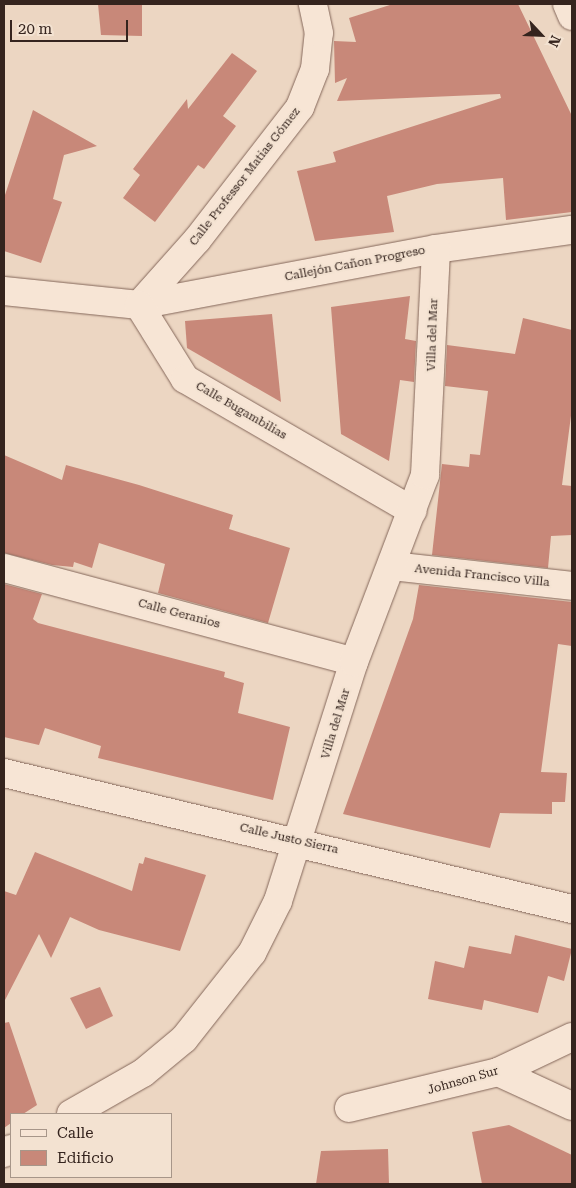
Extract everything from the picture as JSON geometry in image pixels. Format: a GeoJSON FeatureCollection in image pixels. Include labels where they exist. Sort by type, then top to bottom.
{"type":"FeatureCollection","features":[{"type":"Feature","properties":{"kind":"street","name":"Calle Professor Matias Gómez"},"geometry":{"type":"LineString","coordinates":[[140,305],[198,240],[300,107],[315,69],[319,33],[313,4]]}},
{"type":"Feature","properties":{"kind":"street"},"geometry":{"type":"LineString","coordinates":[[567,4],[572,16]]}},
{"type":"Feature","properties":{"kind":"street","name":"Callejón Cañon Progreso"},"geometry":{"type":"LineString","coordinates":[[140,305],[436,249],[572,230]]}},
{"type":"Feature","properties":{"kind":"street","name":"Villa del Mar"},"geometry":{"type":"LineString","coordinates":[[73,1113],[143,1073],[184,1038],[219,999],[252,953],[300,841],[354,662],[413,511],[428,446],[436,249]]}},
{"type":"Feature","properties":{"kind":"street"},"geometry":{"type":"LineString","coordinates":[[4,291],[140,305]]}},
{"type":"Feature","properties":{"kind":"street","name":"Calle Bugambilias"},"geometry":{"type":"LineString","coordinates":[[140,305],[185,379],[413,511]]}},
{"type":"Feature","properties":{"kind":"street","name":"Avenida Francisco Villa"},"geometry":{"type":"LineString","coordinates":[[392,566],[572,586]]}},
{"type":"Feature","properties":{"kind":"street","name":"Calle Geranios"},"geometry":{"type":"LineString","coordinates":[[4,568],[354,662]]}},
{"type":"Feature","properties":{"kind":"street","name":"Calle Justo Sierra"},"geometry":{"type":"LineString","coordinates":[[4,773],[300,841],[572,910]]}},
{"type":"Feature","properties":{"kind":"street","name":"Johnson Sur"},"geometry":{"type":"LineString","coordinates":[[349,1108],[498,1072],[572,1037]]}},
{"type":"Feature","properties":{"kind":"street"},"geometry":{"type":"LineString","coordinates":[[498,1072],[572,1106]]}},
{"type":"Feature","properties":{"kind":"building"},"geometry":{"type":"Polygon","coordinates":[[[98,4],[142,4],[142,36],[101,35],[98,4]]]}},
{"type":"Feature","properties":{"kind":"building"},"geometry":{"type":"Polygon","coordinates":[[[393,4],[518,4],[572,116],[572,212],[506,220],[503,178],[437,184],[387,196],[394,232],[315,241],[297,171],[336,162],[333,152],[501,98],[500,94],[337,101],[347,78],[335,83],[334,41],[356,42],[349,18],[393,4]]]}},
{"type":"Feature","properties":{"kind":"building"},"geometry":{"type":"Polygon","coordinates":[[[232,53],[257,71],[223,116],[236,126],[204,169],[198,165],[155,222],[123,198],[140,175],[133,169],[187,99],[188,109],[232,53]]]}},
{"type":"Feature","properties":{"kind":"building"},"geometry":{"type":"Polygon","coordinates":[[[33,110],[97,146],[64,155],[53,199],[62,202],[41,263],[4,251],[4,198],[33,110]]]}},
{"type":"Feature","properties":{"kind":"building"},"geometry":{"type":"Polygon","coordinates":[[[410,296],[405,339],[416,341],[414,382],[400,380],[389,461],[341,434],[331,307],[410,296]]]}},
{"type":"Feature","properties":{"kind":"building"},"geometry":{"type":"Polygon","coordinates":[[[272,314],[281,402],[187,348],[185,321],[272,314]]]}},
{"type":"Feature","properties":{"kind":"building"},"geometry":{"type":"Polygon","coordinates":[[[523,318],[572,330],[572,408],[562,485],[572,486],[572,535],[551,536],[548,568],[432,555],[442,464],[469,467],[470,454],[480,455],[488,391],[445,386],[447,345],[515,354],[523,318]]]}},
{"type":"Feature","properties":{"kind":"building"},"geometry":{"type":"Polygon","coordinates":[[[4,455],[62,480],[66,465],[139,485],[233,515],[229,529],[290,548],[268,623],[158,593],[165,564],[99,543],[92,568],[74,562],[73,567],[52,565],[4,553],[4,455]]]}},
{"type":"Feature","properties":{"kind":"building"},"geometry":{"type":"Polygon","coordinates":[[[4,584],[42,594],[33,619],[38,623],[225,672],[224,677],[244,683],[238,713],[290,727],[273,800],[98,758],[101,746],[45,728],[39,745],[4,737],[4,584]]]}},
{"type":"Feature","properties":{"kind":"building"},"geometry":{"type":"Polygon","coordinates":[[[419,585],[572,602],[572,646],[558,644],[541,772],[567,773],[565,802],[552,802],[552,814],[500,813],[490,848],[343,814],[413,619],[419,585]]]}},
{"type":"Feature","properties":{"kind":"building"},"geometry":{"type":"Polygon","coordinates":[[[35,852],[132,891],[139,863],[143,864],[145,857],[206,875],[180,951],[99,930],[70,917],[51,958],[39,934],[4,1002],[4,891],[16,895],[35,852]]]}},
{"type":"Feature","properties":{"kind":"building"},"geometry":{"type":"Polygon","coordinates":[[[515,935],[572,949],[564,981],[548,976],[538,1013],[484,1000],[482,1010],[428,999],[435,961],[464,968],[469,946],[511,954],[515,935]]]}},
{"type":"Feature","properties":{"kind":"building"},"geometry":{"type":"Polygon","coordinates":[[[100,987],[113,1016],[86,1029],[70,998],[100,987]]]}},
{"type":"Feature","properties":{"kind":"building"},"geometry":{"type":"Polygon","coordinates":[[[9,1022],[37,1105],[25,1113],[10,1113],[10,1124],[4,1128],[4,1023],[9,1022]]]}},
{"type":"Feature","properties":{"kind":"building"},"geometry":{"type":"Polygon","coordinates":[[[509,1125],[572,1155],[572,1184],[482,1184],[472,1132],[509,1125]]]}},
{"type":"Feature","properties":{"kind":"building"},"geometry":{"type":"Polygon","coordinates":[[[388,1149],[389,1184],[316,1184],[321,1151],[388,1149]]]}}]}
